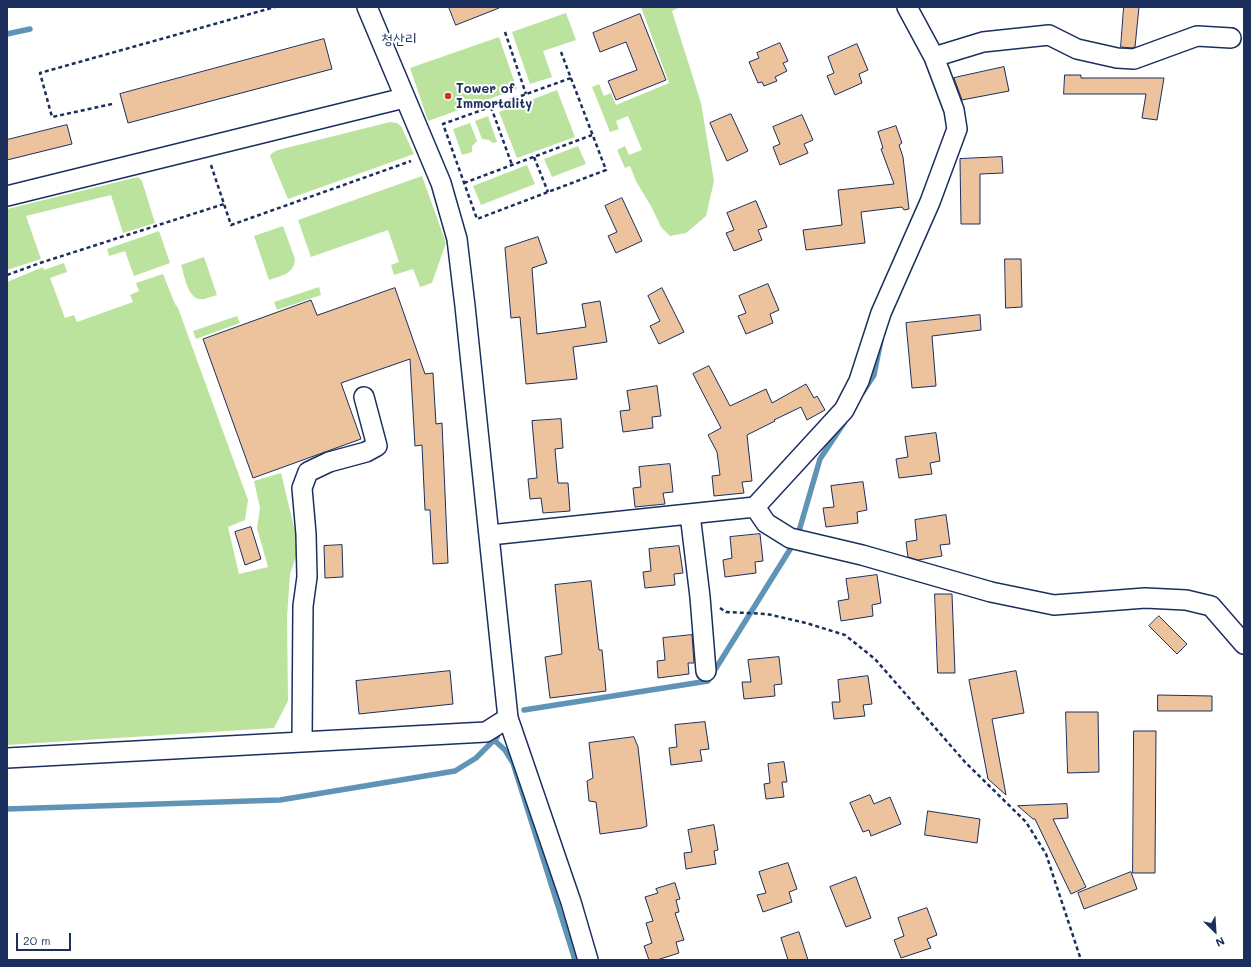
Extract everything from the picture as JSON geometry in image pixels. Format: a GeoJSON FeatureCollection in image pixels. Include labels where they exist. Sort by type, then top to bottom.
{"type":"FeatureCollection","features":[{"type":"Feature","properties":{"kind":"street"},"geometry":{"type":"LineString","coordinates":[[367,7],[441,183],[457,239],[466,306],[508,718],[571,902],[588,960]]}},
{"type":"Feature","properties":{"kind":"street"},"geometry":{"type":"LineString","coordinates":[[490,535],[755,507],[844,410],[859,381],[881,313],[930,202],[957,129],[954,110],[934,57],[907,7]]}},
{"type":"Feature","properties":{"kind":"street"},"geometry":{"type":"LineString","coordinates":[[934,57],[983,42],[1049,35],[1077,49],[1117,58],[1134,59],[1197,36],[1231,38]]}},
{"type":"Feature","properties":{"kind":"street"},"geometry":{"type":"LineString","coordinates":[[7,196],[404,98]]}},
{"type":"Feature","properties":{"kind":"street"},"geometry":{"type":"LineString","coordinates":[[302,742],[303,606],[307,577],[306,534],[302,488],[308,472],[328,462],[366,452],[377,446],[364,397]]}},
{"type":"Feature","properties":{"kind":"street"},"geometry":{"type":"LineString","coordinates":[[755,507],[766,523],[790,538],[862,555],[991,592],[1054,605],[1145,598],[1186,600],[1211,606],[1244,644]]}},
{"type":"Feature","properties":{"kind":"street"},"geometry":{"type":"LineString","coordinates":[[690,514],[700,597],[706,671]]}},
{"type":"Feature","properties":{"kind":"street"},"geometry":{"type":"LineString","coordinates":[[7,758],[486,732],[508,718]]}},
{"type":"Feature","properties":{"kind":"path"},"geometry":{"type":"LineString","coordinates":[[112,104],[52,117],[40,73],[275,7]]}},
{"type":"Feature","properties":{"kind":"path"},"geometry":{"type":"LineString","coordinates":[[505,32],[526,94]]}},
{"type":"Feature","properties":{"kind":"path"},"geometry":{"type":"LineString","coordinates":[[561,52],[571,78],[592,135],[606,170],[477,219],[443,124],[571,78]]}},
{"type":"Feature","properties":{"kind":"path"},"geometry":{"type":"LineString","coordinates":[[491,107],[512,165]]}},
{"type":"Feature","properties":{"kind":"path"},"geometry":{"type":"LineString","coordinates":[[464,183],[592,135]]}},
{"type":"Feature","properties":{"kind":"path"},"geometry":{"type":"LineString","coordinates":[[205,147],[231,225],[429,155]]}},
{"type":"Feature","properties":{"kind":"path"},"geometry":{"type":"LineString","coordinates":[[534,157],[548,192]]}},
{"type":"Feature","properties":{"kind":"path"},"geometry":{"type":"LineString","coordinates":[[7,275],[40,262],[224,204]]}},
{"type":"Feature","properties":{"kind":"path"},"geometry":{"type":"LineString","coordinates":[[700,597],[726,612],[767,614],[806,623],[845,635],[875,659],[965,762],[1026,822],[1046,854],[1081,960]]}},
{"type":"Feature","properties":{"kind":"green space"},"geometry":{"type":"Polygon","coordinates":[[[641,7],[680,7],[672,11],[701,103],[714,181],[706,216],[686,233],[670,236],[661,227],[636,181],[630,166],[625,168],[617,150],[625,146],[629,155],[642,150],[628,116],[616,121],[619,129],[610,132],[592,87],[599,84],[604,96],[611,93],[616,105],[669,83],[641,7]]]}},
{"type":"Feature","properties":{"kind":"green space"},"geometry":{"type":"Polygon","coordinates":[[[566,13],[576,40],[543,51],[552,77],[530,84],[512,32],[566,13]]]}},
{"type":"Feature","properties":{"kind":"green space"},"geometry":{"type":"Polygon","coordinates":[[[499,37],[517,89],[428,121],[410,68],[499,37]]]}},
{"type":"Feature","properties":{"kind":"green space"},"geometry":{"type":"Polygon","coordinates":[[[557,90],[575,137],[517,158],[499,112],[557,90]]]}},
{"type":"Feature","properties":{"kind":"green space"},"geometry":{"type":"Polygon","coordinates":[[[488,116],[497,142],[493,143],[489,140],[482,139],[475,121],[488,116]]]}},
{"type":"Feature","properties":{"kind":"green space"},"geometry":{"type":"Polygon","coordinates":[[[390,122],[397,123],[401,126],[414,154],[288,199],[270,156],[272,153],[278,150],[390,122]]]}},
{"type":"Feature","properties":{"kind":"green space"},"geometry":{"type":"Polygon","coordinates":[[[470,123],[477,141],[472,146],[472,152],[462,155],[453,129],[470,123]]]}},
{"type":"Feature","properties":{"kind":"green space"},"geometry":{"type":"Polygon","coordinates":[[[578,146],[586,164],[552,177],[544,159],[578,146]]]}},
{"type":"Feature","properties":{"kind":"green space"},"geometry":{"type":"Polygon","coordinates":[[[527,165],[535,184],[481,205],[473,186],[527,165]]]}},
{"type":"Feature","properties":{"kind":"green space"},"geometry":{"type":"Polygon","coordinates":[[[422,176],[446,243],[432,283],[420,287],[413,269],[394,275],[391,265],[399,262],[388,230],[311,257],[298,220],[422,176]]]}},
{"type":"Feature","properties":{"kind":"green space"},"geometry":{"type":"Polygon","coordinates":[[[138,177],[142,181],[155,223],[123,233],[111,195],[26,216],[41,259],[7,270],[7,209],[138,177]]]}},
{"type":"Feature","properties":{"kind":"green space"},"geometry":{"type":"Polygon","coordinates":[[[283,226],[295,259],[294,264],[286,274],[269,280],[254,236],[283,226]]]}},
{"type":"Feature","properties":{"kind":"green space"},"geometry":{"type":"Polygon","coordinates":[[[159,231],[170,263],[134,276],[125,251],[109,256],[107,249],[159,231]]]}},
{"type":"Feature","properties":{"kind":"green space"},"geometry":{"type":"Polygon","coordinates":[[[204,257],[217,295],[199,299],[194,297],[188,288],[181,265],[204,257]]]}},
{"type":"Feature","properties":{"kind":"green space"},"geometry":{"type":"Polygon","coordinates":[[[64,263],[67,272],[50,278],[65,318],[74,315],[77,322],[133,302],[130,295],[139,291],[136,283],[163,274],[178,308],[248,500],[245,520],[228,527],[239,574],[268,567],[257,528],[260,508],[254,481],[281,473],[299,548],[290,574],[287,617],[288,701],[274,728],[7,745],[7,282],[43,267],[44,270],[64,263]]]}},
{"type":"Feature","properties":{"kind":"green space"},"geometry":{"type":"Polygon","coordinates":[[[319,287],[321,295],[277,310],[274,302],[319,287]]]}},
{"type":"Feature","properties":{"kind":"green space"},"geometry":{"type":"Polygon","coordinates":[[[237,316],[240,323],[196,339],[193,331],[237,316]]]}},
{"type":"Feature","properties":{"kind":"building"},"geometry":{"type":"Polygon","coordinates":[[[449,7],[499,7],[499,8],[456,25],[449,7]]]}},
{"type":"Feature","properties":{"kind":"building"},"geometry":{"type":"Polygon","coordinates":[[[1124,7],[1139,7],[1135,47],[1132,48],[1121,47],[1124,7]]]}},
{"type":"Feature","properties":{"kind":"building"},"geometry":{"type":"Polygon","coordinates":[[[640,14],[666,80],[616,100],[608,81],[637,70],[626,42],[600,52],[593,33],[640,14]]]}},
{"type":"Feature","properties":{"kind":"building"},"geometry":{"type":"Polygon","coordinates":[[[324,39],[332,69],[128,123],[120,94],[324,39]]]}},
{"type":"Feature","properties":{"kind":"building"},"geometry":{"type":"Polygon","coordinates":[[[780,43],[788,61],[783,63],[787,71],[775,77],[777,81],[764,86],[762,82],[758,83],[749,62],[759,58],[757,53],[780,43]]]}},
{"type":"Feature","properties":{"kind":"building"},"geometry":{"type":"Polygon","coordinates":[[[857,44],[868,70],[859,74],[862,83],[835,95],[827,76],[834,73],[828,57],[857,44]]]}},
{"type":"Feature","properties":{"kind":"building"},"geometry":{"type":"Polygon","coordinates":[[[1004,67],[1009,91],[962,100],[954,78],[1004,67]]]}},
{"type":"Feature","properties":{"kind":"building"},"geometry":{"type":"Polygon","coordinates":[[[1065,75],[1081,75],[1081,78],[1164,78],[1157,120],[1142,118],[1146,94],[1064,94],[1065,75]]]}},
{"type":"Feature","properties":{"kind":"building"},"geometry":{"type":"Polygon","coordinates":[[[731,114],[748,151],[727,161],[710,123],[731,114]]]}},
{"type":"Feature","properties":{"kind":"building"},"geometry":{"type":"Polygon","coordinates":[[[802,115],[813,140],[804,144],[808,153],[780,165],[773,147],[780,144],[773,127],[802,115]]]}},
{"type":"Feature","properties":{"kind":"building"},"geometry":{"type":"Polygon","coordinates":[[[67,125],[72,144],[7,160],[7,140],[67,125]]]}},
{"type":"Feature","properties":{"kind":"building"},"geometry":{"type":"Polygon","coordinates":[[[896,126],[902,143],[899,145],[903,157],[909,209],[904,210],[902,207],[861,212],[865,243],[806,250],[803,230],[842,225],[838,190],[894,184],[881,149],[883,148],[878,132],[896,126]]]}},
{"type":"Feature","properties":{"kind":"building"},"geometry":{"type":"Polygon","coordinates":[[[1002,157],[1003,173],[980,174],[980,224],[961,224],[960,159],[1002,157]]]}},
{"type":"Feature","properties":{"kind":"building"},"geometry":{"type":"Polygon","coordinates":[[[622,198],[642,241],[616,253],[608,236],[617,232],[605,206],[622,198]]]}},
{"type":"Feature","properties":{"kind":"building"},"geometry":{"type":"Polygon","coordinates":[[[756,201],[767,227],[758,230],[762,240],[734,251],[726,233],[734,230],[727,213],[756,201]]]}},
{"type":"Feature","properties":{"kind":"building"},"geometry":{"type":"Polygon","coordinates":[[[538,237],[547,263],[532,268],[537,334],[586,327],[582,304],[600,301],[607,342],[573,347],[577,379],[526,384],[520,317],[511,318],[505,248],[538,237]]]}},
{"type":"Feature","properties":{"kind":"building"},"geometry":{"type":"Polygon","coordinates":[[[1005,259],[1021,259],[1022,307],[1006,308],[1005,259]]]}},
{"type":"Feature","properties":{"kind":"building"},"geometry":{"type":"Polygon","coordinates":[[[768,284],[779,310],[770,314],[773,323],[746,334],[738,316],[746,313],[739,296],[768,284]]]}},
{"type":"Feature","properties":{"kind":"building"},"geometry":{"type":"Polygon","coordinates":[[[395,288],[425,374],[433,373],[436,424],[442,423],[448,563],[433,564],[430,510],[425,510],[422,445],[415,446],[410,359],[341,383],[361,439],[253,478],[203,339],[311,300],[317,315],[395,288]]]}},
{"type":"Feature","properties":{"kind":"building"},"geometry":{"type":"Polygon","coordinates":[[[662,288],[684,332],[659,344],[650,326],[660,321],[648,296],[662,288]]]}},
{"type":"Feature","properties":{"kind":"building"},"geometry":{"type":"Polygon","coordinates":[[[980,315],[981,330],[932,336],[936,386],[912,388],[906,323],[980,315]]]}},
{"type":"Feature","properties":{"kind":"building"},"geometry":{"type":"Polygon","coordinates":[[[709,366],[730,406],[766,389],[772,403],[806,384],[814,398],[817,396],[825,410],[807,420],[801,407],[747,435],[752,481],[742,482],[744,493],[714,496],[712,476],[720,475],[717,452],[708,435],[721,428],[693,374],[709,366]]]}},
{"type":"Feature","properties":{"kind":"building"},"geometry":{"type":"Polygon","coordinates":[[[657,386],[661,416],[652,417],[653,428],[623,432],[620,411],[630,410],[627,391],[657,386]]]}},
{"type":"Feature","properties":{"kind":"building"},"geometry":{"type":"Polygon","coordinates":[[[561,419],[563,448],[555,449],[558,483],[568,483],[570,511],[543,513],[541,498],[530,499],[528,479],[537,478],[532,421],[561,419]]]}},
{"type":"Feature","properties":{"kind":"building"},"geometry":{"type":"Polygon","coordinates":[[[936,433],[940,461],[930,463],[932,474],[899,478],[896,459],[908,457],[905,437],[936,433]]]}},
{"type":"Feature","properties":{"kind":"building"},"geometry":{"type":"Polygon","coordinates":[[[670,464],[673,492],[663,493],[665,504],[635,507],[633,488],[641,487],[639,467],[670,464]]]}},
{"type":"Feature","properties":{"kind":"building"},"geometry":{"type":"Polygon","coordinates":[[[863,482],[867,510],[857,512],[858,523],[826,527],[823,508],[834,507],[831,486],[863,482]]]}},
{"type":"Feature","properties":{"kind":"building"},"geometry":{"type":"Polygon","coordinates":[[[946,515],[950,544],[940,545],[942,556],[918,560],[908,557],[906,542],[917,540],[915,520],[946,515]]]}},
{"type":"Feature","properties":{"kind":"building"},"geometry":{"type":"Polygon","coordinates":[[[251,527],[261,559],[245,565],[235,532],[251,527]]]}},
{"type":"Feature","properties":{"kind":"building"},"geometry":{"type":"Polygon","coordinates":[[[760,534],[763,561],[755,562],[756,573],[725,577],[723,560],[732,558],[730,537],[760,534]]]}},
{"type":"Feature","properties":{"kind":"building"},"geometry":{"type":"Polygon","coordinates":[[[342,545],[343,577],[325,578],[324,546],[342,545]]]}},
{"type":"Feature","properties":{"kind":"building"},"geometry":{"type":"Polygon","coordinates":[[[679,546],[683,573],[674,574],[675,585],[645,588],[643,572],[651,571],[649,549],[679,546]]]}},
{"type":"Feature","properties":{"kind":"building"},"geometry":{"type":"Polygon","coordinates":[[[877,575],[881,603],[872,605],[873,616],[841,621],[838,601],[849,599],[846,579],[877,575]]]}},
{"type":"Feature","properties":{"kind":"building"},"geometry":{"type":"Polygon","coordinates":[[[591,581],[599,650],[602,650],[606,691],[550,698],[545,657],[562,654],[555,585],[591,581]]]}},
{"type":"Feature","properties":{"kind":"building"},"geometry":{"type":"Polygon","coordinates":[[[935,594],[952,594],[955,673],[938,673],[935,594]]]}},
{"type":"Feature","properties":{"kind":"building"},"geometry":{"type":"Polygon","coordinates":[[[1159,616],[1187,644],[1177,654],[1149,626],[1159,616]]]}},
{"type":"Feature","properties":{"kind":"building"},"geometry":{"type":"Polygon","coordinates":[[[692,635],[694,663],[688,663],[689,674],[658,678],[657,661],[665,660],[663,638],[692,635]]]}},
{"type":"Feature","properties":{"kind":"building"},"geometry":{"type":"Polygon","coordinates":[[[779,657],[782,684],[774,685],[775,696],[744,699],[742,682],[751,682],[748,660],[779,657]]]}},
{"type":"Feature","properties":{"kind":"building"},"geometry":{"type":"Polygon","coordinates":[[[450,671],[453,704],[359,714],[356,681],[450,671]]]}},
{"type":"Feature","properties":{"kind":"building"},"geometry":{"type":"Polygon","coordinates":[[[1016,671],[1024,713],[992,719],[1006,795],[988,779],[969,680],[1016,671]]]}},
{"type":"Feature","properties":{"kind":"building"},"geometry":{"type":"Polygon","coordinates":[[[868,676],[872,704],[863,705],[865,716],[834,719],[832,702],[840,702],[838,680],[868,676]]]}},
{"type":"Feature","properties":{"kind":"building"},"geometry":{"type":"Polygon","coordinates":[[[1158,695],[1212,696],[1212,711],[1158,711],[1158,695]]]}},
{"type":"Feature","properties":{"kind":"building"},"geometry":{"type":"Polygon","coordinates":[[[1066,712],[1098,712],[1099,772],[1068,773],[1066,712]]]}},
{"type":"Feature","properties":{"kind":"building"},"geometry":{"type":"Polygon","coordinates":[[[705,722],[709,749],[700,750],[702,761],[671,765],[669,748],[677,747],[675,725],[705,722]]]}},
{"type":"Feature","properties":{"kind":"building"},"geometry":{"type":"Polygon","coordinates":[[[1134,731],[1156,731],[1155,873],[1133,873],[1134,731]]]}},
{"type":"Feature","properties":{"kind":"building"},"geometry":{"type":"Polygon","coordinates":[[[634,737],[638,747],[647,826],[600,834],[596,802],[589,801],[587,781],[593,778],[589,743],[634,737]]]}},
{"type":"Feature","properties":{"kind":"building"},"geometry":{"type":"Polygon","coordinates":[[[784,762],[787,782],[782,782],[784,797],[766,799],[764,784],[770,783],[768,764],[784,762]]]}},
{"type":"Feature","properties":{"kind":"building"},"geometry":{"type":"Polygon","coordinates":[[[870,795],[874,804],[890,797],[901,824],[871,836],[869,830],[863,832],[850,803],[870,795]]]}},
{"type":"Feature","properties":{"kind":"building"},"geometry":{"type":"Polygon","coordinates":[[[1067,804],[1068,818],[1053,819],[1086,887],[1071,894],[1035,819],[1033,819],[1018,806],[1067,804]]]}},
{"type":"Feature","properties":{"kind":"building"},"geometry":{"type":"Polygon","coordinates":[[[928,811],[980,819],[977,843],[925,835],[928,811]]]}},
{"type":"Feature","properties":{"kind":"building"},"geometry":{"type":"Polygon","coordinates":[[[714,825],[718,850],[714,851],[716,864],[686,869],[684,853],[692,852],[688,830],[714,825]]]}},
{"type":"Feature","properties":{"kind":"building"},"geometry":{"type":"Polygon","coordinates":[[[788,863],[797,889],[789,892],[792,902],[763,912],[757,895],[766,893],[759,872],[788,863]]]}},
{"type":"Feature","properties":{"kind":"building"},"geometry":{"type":"Polygon","coordinates":[[[1131,872],[1137,889],[1084,909],[1078,893],[1131,872]]]}},
{"type":"Feature","properties":{"kind":"building"},"geometry":{"type":"Polygon","coordinates":[[[856,877],[871,918],[846,927],[830,887],[856,877]]]}},
{"type":"Feature","properties":{"kind":"building"},"geometry":{"type":"Polygon","coordinates":[[[675,883],[680,899],[676,900],[679,912],[675,913],[684,940],[676,942],[679,953],[657,960],[649,960],[644,946],[652,943],[646,923],[653,921],[645,897],[658,893],[656,889],[675,883]]]}},
{"type":"Feature","properties":{"kind":"building"},"geometry":{"type":"Polygon","coordinates":[[[927,908],[937,935],[927,939],[931,948],[901,958],[894,940],[904,936],[898,918],[927,908]]]}},
{"type":"Feature","properties":{"kind":"building"},"geometry":{"type":"Polygon","coordinates":[[[799,932],[808,960],[788,960],[781,938],[799,932]]]}},
{"type":"Feature","properties":{"kind":"waterway"},"geometry":{"type":"LineString","coordinates":[[7,34],[30,29]]}},
{"type":"Feature","properties":{"kind":"waterway"},"geometry":{"type":"LineString","coordinates":[[863,392],[874,375],[881,340]]}},
{"type":"Feature","properties":{"kind":"waterway"},"geometry":{"type":"LineString","coordinates":[[799,531],[820,459],[844,423]]}},
{"type":"Feature","properties":{"kind":"waterway"},"geometry":{"type":"LineString","coordinates":[[524,710],[708,681],[794,543]]}},
{"type":"Feature","properties":{"kind":"waterway"},"geometry":{"type":"LineString","coordinates":[[7,809],[280,800],[455,771],[476,758],[497,737]]}},
{"type":"Feature","properties":{"kind":"waterway"},"geometry":{"type":"LineString","coordinates":[[494,740],[505,750],[513,763],[575,960]]}},
{"type":"Feature","properties":{"kind":"place","name":"Tower of Immortality"},"geometry":{"type":"Point","coordinates":[448,96]}},
{"type":"Feature","properties":{"kind":"district","name":"청산리"},"geometry":{"type":"Point","coordinates":[399,39]}}]}
